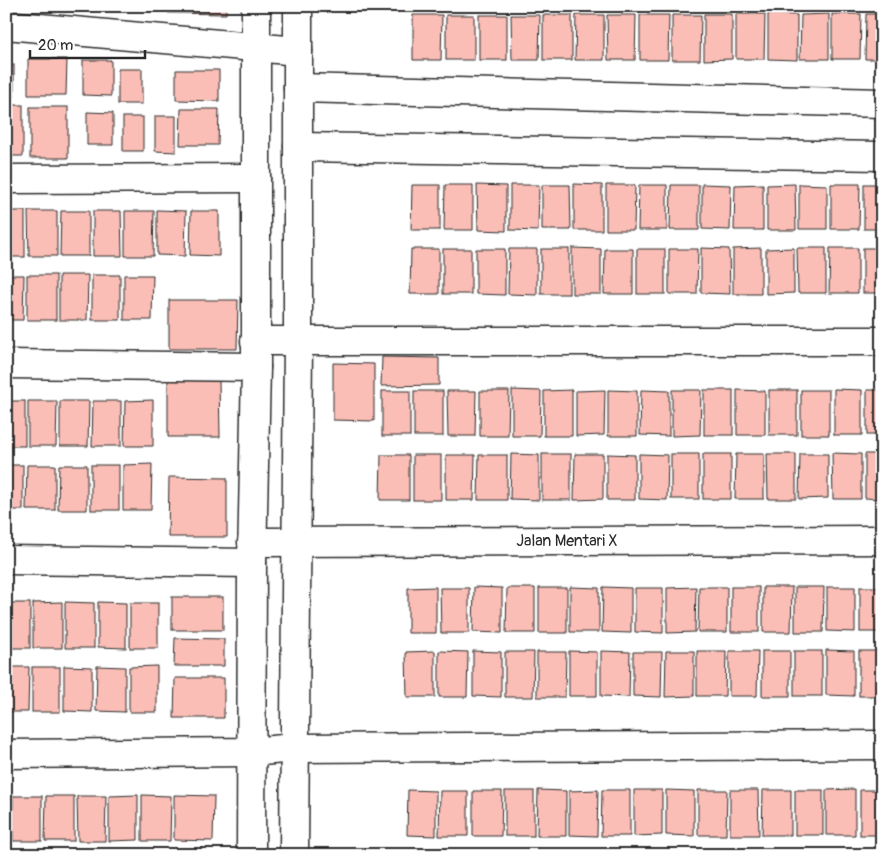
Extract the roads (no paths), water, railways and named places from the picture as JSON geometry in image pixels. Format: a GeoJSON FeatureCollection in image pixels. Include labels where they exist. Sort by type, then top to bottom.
{"type":"FeatureCollection","features":[{"type":"Feature","properties":{"kind":"street"},"geometry":{"type":"LineString","coordinates":[[251,855],[252,552],[256,354],[256,6]]}},
{"type":"Feature","properties":{"kind":"street"},"geometry":{"type":"LineString","coordinates":[[294,855],[298,340],[298,6]]}},
{"type":"Feature","properties":{"kind":"street"},"geometry":{"type":"LineString","coordinates":[[6,25],[298,51]]}},
{"type":"Feature","properties":{"kind":"street"},"geometry":{"type":"LineString","coordinates":[[298,88],[882,103]]}},
{"type":"Feature","properties":{"kind":"street"},"geometry":{"type":"LineString","coordinates":[[298,147],[882,156]]}},
{"type":"Feature","properties":{"kind":"street"},"geometry":{"type":"LineString","coordinates":[[6,179],[256,178]]}},
{"type":"Feature","properties":{"kind":"street"},"geometry":{"type":"LineString","coordinates":[[6,364],[256,354],[298,340],[882,341]]}},
{"type":"Feature","properties":{"kind":"street","name":"Jalan Mentari X"},"geometry":{"type":"LineString","coordinates":[[6,560],[252,552],[296,541],[882,540]]}},
{"type":"Feature","properties":{"kind":"street"},"geometry":{"type":"LineString","coordinates":[[6,754],[251,752],[294,748],[882,745]]}}]}
